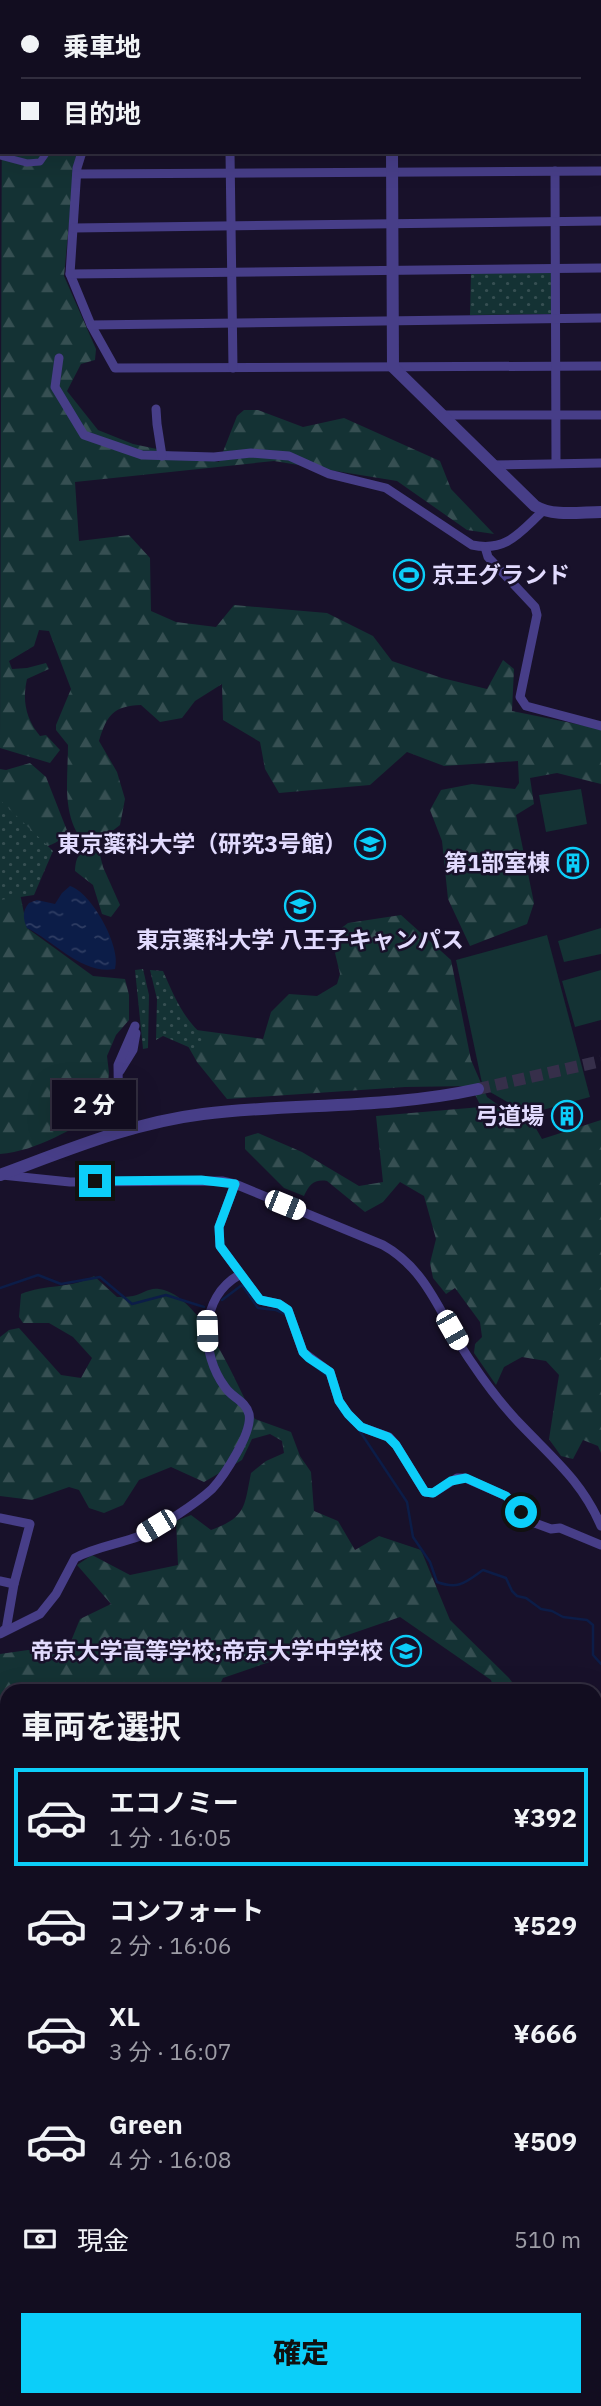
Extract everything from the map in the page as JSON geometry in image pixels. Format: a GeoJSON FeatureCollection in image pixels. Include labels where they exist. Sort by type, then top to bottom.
{"type":"FeatureCollection","features":[{"type":"Feature","properties":{"kind":"street"},"geometry":{"type":"LineString","coordinates":[[0,156],[27,163],[40,162],[46,154]]}},
{"type":"Feature","properties":{"kind":"street"},"geometry":{"type":"LineString","coordinates":[[82,154],[77,174],[70,274],[92,325],[115,368],[601,366]]}},
{"type":"Feature","properties":{"kind":"street"},"geometry":{"type":"LineString","coordinates":[[230,154],[233,368]]}},
{"type":"Feature","properties":{"kind":"street"},"geometry":{"type":"LineString","coordinates":[[392,154],[393,367],[493,466],[543,511],[601,512]]}},
{"type":"Feature","properties":{"kind":"street"},"geometry":{"type":"LineString","coordinates":[[77,174],[601,171]]}},
{"type":"Feature","properties":{"kind":"street"},"geometry":{"type":"LineString","coordinates":[[555,172],[556,463]]}},
{"type":"Feature","properties":{"kind":"street"},"geometry":{"type":"LineString","coordinates":[[74,228],[601,221]]}},
{"type":"Feature","properties":{"kind":"street"},"geometry":{"type":"LineString","coordinates":[[70,274],[601,268]]}},
{"type":"Feature","properties":{"kind":"street"},"geometry":{"type":"LineString","coordinates":[[92,325],[601,318]]}},
{"type":"Feature","properties":{"kind":"street"},"geometry":{"type":"LineString","coordinates":[[59,358],[55,387],[84,435],[142,455],[214,457],[251,453],[289,456],[329,474],[386,488],[472,545],[485,547],[500,547],[543,511]]}},
{"type":"Feature","properties":{"kind":"street"},"geometry":{"type":"LineString","coordinates":[[156,409],[162,456]]}},
{"type":"Feature","properties":{"kind":"street"},"geometry":{"type":"LineString","coordinates":[[444,415],[601,415]]}},
{"type":"Feature","properties":{"kind":"street"},"geometry":{"type":"LineString","coordinates":[[493,466],[601,463]]}},
{"type":"Feature","properties":{"kind":"street"},"geometry":{"type":"LineString","coordinates":[[485,547],[488,557],[535,607],[537,615],[520,697],[526,706],[601,726]]}},
{"type":"Feature","properties":{"kind":"street"},"geometry":{"type":"LineString","coordinates":[[118,1076],[119,1130]]}},
{"type":"Feature","properties":{"kind":"street"},"geometry":{"type":"LineString","coordinates":[[0,1175],[119,1130],[153,1122],[220,1112],[416,1098],[478,1088]]}},
{"type":"Feature","properties":{"kind":"street"},"geometry":{"type":"LineString","coordinates":[[0,1175],[69,1182],[201,1180],[235,1184],[383,1245],[401,1255],[416,1270],[470,1362],[499,1401],[577,1483],[591,1502],[601,1526]]}},
{"type":"Feature","properties":{"kind":"street"},"geometry":{"type":"LineString","coordinates":[[235,1184],[219,1227],[220,1246],[260,1300],[279,1304],[288,1310],[303,1352],[330,1372],[339,1401],[348,1414],[361,1427],[388,1437],[396,1445],[425,1492],[433,1493],[451,1481],[466,1478],[506,1496],[532,1522],[551,1529],[560,1528],[601,1545]]}},
{"type":"Feature","properties":{"kind":"street"},"geometry":{"type":"LineString","coordinates":[[2,1631],[40,1614],[56,1594],[75,1558],[139,1536],[191,1505],[219,1481],[234,1458],[249,1425],[250,1415],[244,1403],[226,1390],[215,1371],[208,1348],[207,1331],[210,1308],[218,1293],[228,1281],[239,1275]]}},
{"type":"Feature","properties":{"kind":"street"},"geometry":{"type":"LineString","coordinates":[[0,1518],[30,1524],[2,1631]]}},
{"type":"Feature","properties":{"kind":"street"},"geometry":{"type":"LineString","coordinates":[[0,1581],[14,1584]]}},
{"type":"Feature","properties":{"kind":"green space"},"geometry":{"type":"Polygon","coordinates":[[[2,154],[77,154],[64,276],[96,349],[95,360],[81,364],[67,391],[98,430],[133,444],[219,462],[237,416],[244,410],[258,410],[303,427],[344,418],[440,461],[451,489],[494,534],[467,530],[397,481],[274,461],[75,482],[79,541],[129,535],[150,558],[151,611],[176,622],[216,627],[234,605],[327,613],[373,636],[392,661],[442,678],[487,689],[503,660],[514,669],[512,711],[601,729],[601,784],[557,773],[530,778],[534,804],[516,815],[534,903],[527,924],[470,946],[448,899],[442,841],[430,810],[441,790],[472,784],[515,789],[519,783],[518,761],[444,766],[407,752],[370,785],[279,793],[265,769],[260,742],[223,720],[222,684],[195,701],[182,718],[160,722],[141,705],[124,707],[108,718],[99,741],[117,772],[125,799],[120,825],[97,843],[103,867],[120,905],[111,917],[102,914],[93,885],[75,871],[78,857],[89,849],[73,825],[70,813],[67,787],[68,745],[56,730],[56,725],[71,689],[49,631],[39,630],[34,646],[9,661],[12,669],[46,663],[49,669],[27,679],[26,709],[40,736],[46,735],[60,750],[50,763],[0,748],[2,154]]]}},
{"type":"Feature","properties":{"kind":"green space"},"geometry":{"type":"Polygon","coordinates":[[[551,272],[551,314],[470,315],[471,273],[551,272]]]}},
{"type":"Feature","properties":{"kind":"green space"},"geometry":{"type":"Polygon","coordinates":[[[30,763],[46,777],[68,833],[52,844],[36,848],[0,842],[0,769],[6,770],[30,763]]]}},
{"type":"Feature","properties":{"kind":"green space"},"geometry":{"type":"Polygon","coordinates":[[[581,789],[587,824],[546,832],[539,795],[581,789]]]}},
{"type":"Feature","properties":{"kind":"green space"},"geometry":{"type":"Polygon","coordinates":[[[0,800],[53,851],[34,895],[0,900],[0,800]]]}},
{"type":"Feature","properties":{"kind":"green space"},"geometry":{"type":"Polygon","coordinates":[[[15,869],[27,928],[93,976],[125,979],[129,995],[129,1020],[116,1035],[107,1056],[109,1073],[105,1111],[41,1144],[0,1154],[0,883],[15,869]]]}},
{"type":"Feature","properties":{"kind":"green space"},"geometry":{"type":"Polygon","coordinates":[[[401,915],[451,960],[471,1060],[487,1097],[514,1116],[534,1125],[542,1139],[601,1120],[601,1453],[598,1446],[583,1440],[573,1459],[561,1456],[549,1439],[559,1375],[546,1361],[522,1357],[504,1367],[496,1385],[474,1353],[475,1344],[482,1337],[480,1322],[455,1288],[446,1294],[433,1278],[430,1263],[436,1239],[424,1196],[400,1182],[383,1202],[365,1212],[327,1181],[312,1184],[304,1196],[284,1188],[245,1149],[245,1137],[258,1133],[302,1152],[359,1186],[383,1182],[376,1116],[481,1107],[471,1086],[405,1087],[227,1099],[197,1062],[184,1039],[189,1029],[263,1039],[271,1012],[289,994],[317,996],[337,984],[340,974],[331,936],[348,923],[401,915]]]}},
{"type":"Feature","properties":{"kind":"green space"},"geometry":{"type":"Polygon","coordinates":[[[601,928],[601,954],[564,962],[558,941],[601,928]]]}},
{"type":"Feature","properties":{"kind":"green space"},"geometry":{"type":"Polygon","coordinates":[[[547,935],[590,1097],[528,1114],[483,1088],[456,960],[547,935]]]}},
{"type":"Feature","properties":{"kind":"green space"},"geometry":{"type":"Polygon","coordinates":[[[143,969],[149,995],[148,1048],[143,1049],[135,970],[143,969]]]}},
{"type":"Feature","properties":{"kind":"green space"},"geometry":{"type":"Polygon","coordinates":[[[150,970],[163,971],[185,1015],[205,1037],[193,1049],[163,1036],[156,1040],[157,999],[150,970]]]}},
{"type":"Feature","properties":{"kind":"green space"},"geometry":{"type":"Polygon","coordinates":[[[601,970],[601,1020],[575,1027],[562,981],[601,970]]]}},
{"type":"Feature","properties":{"kind":"green space"},"geometry":{"type":"Polygon","coordinates":[[[94,1276],[117,1297],[159,1289],[175,1295],[189,1307],[216,1343],[255,1419],[291,1432],[300,1456],[311,1472],[314,1511],[338,1521],[355,1550],[379,1536],[421,1550],[450,1620],[514,1684],[492,1684],[491,1680],[400,1617],[223,1678],[220,1684],[0,1684],[0,1654],[28,1650],[65,1656],[80,1619],[111,1604],[77,1565],[92,1555],[130,1575],[178,1565],[176,1521],[191,1515],[211,1530],[231,1521],[242,1510],[251,1473],[266,1461],[284,1453],[282,1441],[270,1434],[252,1439],[242,1460],[204,1482],[171,1467],[139,1480],[123,1505],[104,1513],[89,1508],[79,1490],[69,1487],[32,1500],[0,1496],[0,1337],[9,1330],[19,1328],[61,1375],[81,1378],[92,1358],[73,1337],[49,1323],[23,1323],[19,1317],[21,1294],[94,1276]]]}},
{"type":"Feature","properties":{"kind":"water"},"geometry":{"type":"Polygon","coordinates":[[[70,886],[87,898],[103,922],[114,948],[115,969],[103,970],[80,962],[27,928],[24,915],[29,903],[37,900],[55,904],[70,886]]]}},
{"type":"Feature","properties":{"kind":"waterway"},"geometry":{"type":"LineString","coordinates":[[0,1288],[38,1275],[61,1284],[100,1277],[132,1304],[166,1295],[204,1307]]}},
{"type":"Feature","properties":{"kind":"waterway"},"geometry":{"type":"LineString","coordinates":[[222,1300],[242,1285],[258,1308],[285,1314]]}},
{"type":"Feature","properties":{"kind":"waterway"},"geometry":{"type":"LineString","coordinates":[[301,1356],[329,1377]]}},
{"type":"Feature","properties":{"kind":"waterway"},"geometry":{"type":"LineString","coordinates":[[340,1410],[351,1423]]}},
{"type":"Feature","properties":{"kind":"waterway"},"geometry":{"type":"LineString","coordinates":[[359,1430],[407,1502],[413,1537],[430,1562],[437,1582],[457,1585],[483,1570],[506,1578],[517,1596],[526,1598],[541,1609],[563,1617],[587,1620],[593,1625],[593,1655],[601,1664]]}},
{"type":"Feature","properties":{"kind":"tunnel"},"geometry":{"type":"LineString","coordinates":[[478,1089],[601,1061]]}},
{"type":"Feature","properties":{"kind":"place","name":"京王グランド"},"geometry":{"type":"Point","coordinates":[409,575]}},
{"type":"Feature","properties":{"kind":"place","name":"東京薬科大学（研究3号館）"},"geometry":{"type":"Point","coordinates":[370,844]}},
{"type":"Feature","properties":{"kind":"place","name":"第1部室棟"},"geometry":{"type":"Point","coordinates":[573,863]}},
{"type":"Feature","properties":{"kind":"place","name":"東京薬科大学 八王子キャンパス"},"geometry":{"type":"Point","coordinates":[300,906]}},
{"type":"Feature","properties":{"kind":"place","name":"弓道場"},"geometry":{"type":"Point","coordinates":[567,1116]}},
{"type":"Feature","properties":{"kind":"place","name":"帝京大学高等学校;帝京大学中学校"},"geometry":{"type":"Point","coordinates":[406,1651]}},
{"type":"Feature","properties":{"kind":"route"},"geometry":{"type":"LineString","coordinates":[[95,1181],[201,1180],[235,1184],[219,1227],[220,1246],[260,1300],[279,1304],[288,1310],[303,1352],[330,1372],[339,1401],[348,1414],[361,1427],[380,1432],[396,1445],[425,1492],[436,1492],[457,1478],[466,1478],[506,1496],[521,1512]]}}]}
